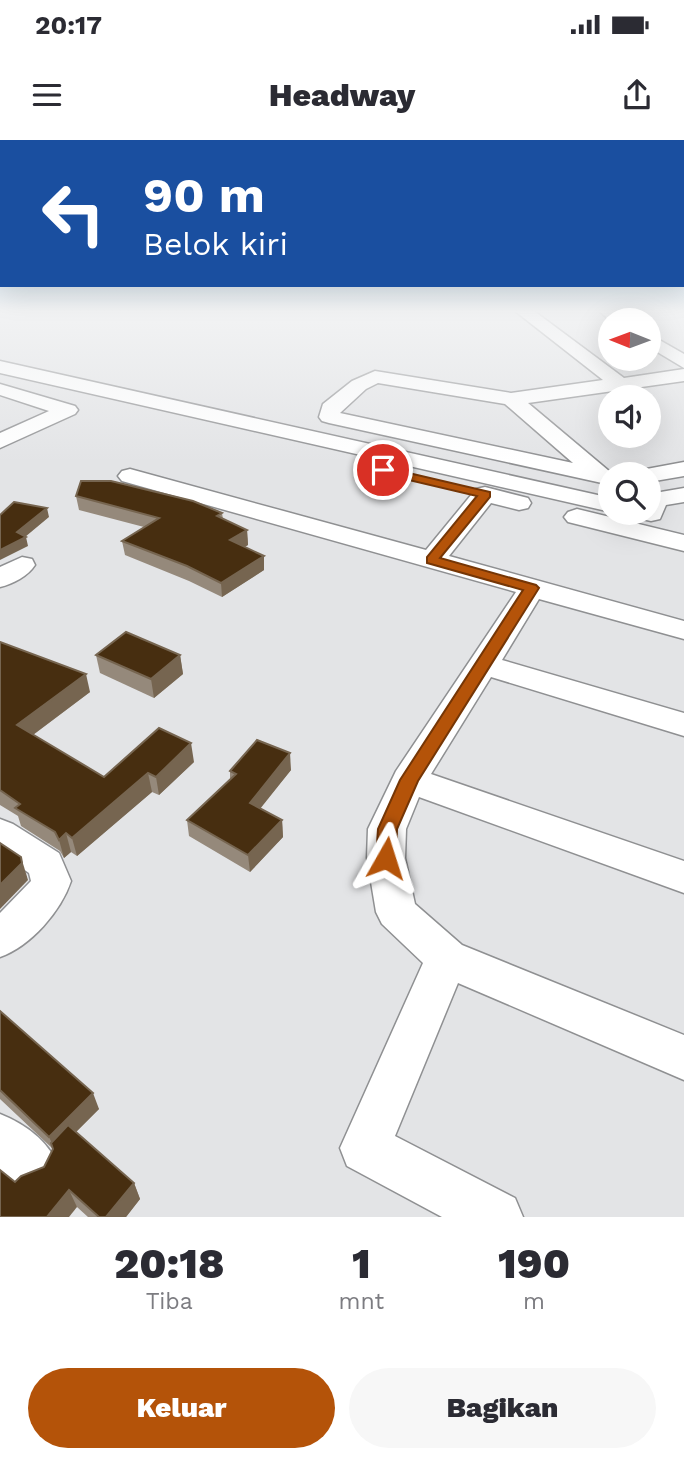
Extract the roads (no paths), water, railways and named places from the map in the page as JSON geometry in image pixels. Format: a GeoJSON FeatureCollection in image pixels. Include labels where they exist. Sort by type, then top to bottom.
{"type":"FeatureCollection","features":[{"type":"Feature","properties":{"kind":"street"},"geometry":{"type":"LineString","coordinates":[[17,361],[86,382],[504,483],[598,502]]}},
{"type":"Feature","properties":{"kind":"street"},"geometry":{"type":"LineString","coordinates":[[590,361],[620,384]]}},
{"type":"Feature","properties":{"kind":"street"},"geometry":{"type":"LineString","coordinates":[[598,478],[517,457],[329,416],[330,408],[359,384],[375,377],[511,399],[684,376]]}},
{"type":"Feature","properties":{"kind":"street"},"geometry":{"type":"LineString","coordinates":[[0,383],[86,382],[598,479]]}},
{"type":"Feature","properties":{"kind":"street"},"geometry":{"type":"LineString","coordinates":[[0,383],[68,411],[0,442]]}},
{"type":"Feature","properties":{"kind":"street"},"geometry":{"type":"LineString","coordinates":[[418,435],[460,392]]}},
{"type":"Feature","properties":{"kind":"street"},"geometry":{"type":"LineString","coordinates":[[511,399],[598,472]]}},
{"type":"Feature","properties":{"kind":"street"},"geometry":{"type":"LineString","coordinates":[[127,410],[684,543]]}},
{"type":"Feature","properties":{"kind":"street"},"geometry":{"type":"LineString","coordinates":[[517,457],[547,429]]}},
{"type":"Feature","properties":{"kind":"street"},"geometry":{"type":"LineString","coordinates":[[661,473],[684,469]]}},
{"type":"Feature","properties":{"kind":"street"},"geometry":{"type":"LineString","coordinates":[[130,476],[684,630]]}},
{"type":"Feature","properties":{"kind":"street"},"geometry":{"type":"LineString","coordinates":[[432,560],[485,495]]}},
{"type":"Feature","properties":{"kind":"street"},"geometry":{"type":"LineString","coordinates":[[661,503],[684,495]]}},
{"type":"Feature","properties":{"kind":"street"},"geometry":{"type":"LineString","coordinates":[[661,512],[684,523]]}},
{"type":"Feature","properties":{"kind":"street"},"geometry":{"type":"LineString","coordinates":[[531,588],[409,780],[387,829],[386,858],[396,912],[447,958],[684,1058]]}},
{"type":"Feature","properties":{"kind":"street"},"geometry":{"type":"LineString","coordinates":[[482,664],[684,725]]}},
{"type":"Feature","properties":{"kind":"street"},"geometry":{"type":"LineString","coordinates":[[409,780],[684,877]]}},
{"type":"Feature","properties":{"kind":"street"},"geometry":{"type":"LineString","coordinates":[[0,834],[45,864],[51,881],[46,895],[0,939]]}},
{"type":"Feature","properties":{"kind":"street"},"geometry":{"type":"LineString","coordinates":[[447,958],[365,1148],[496,1217]]}}]}
